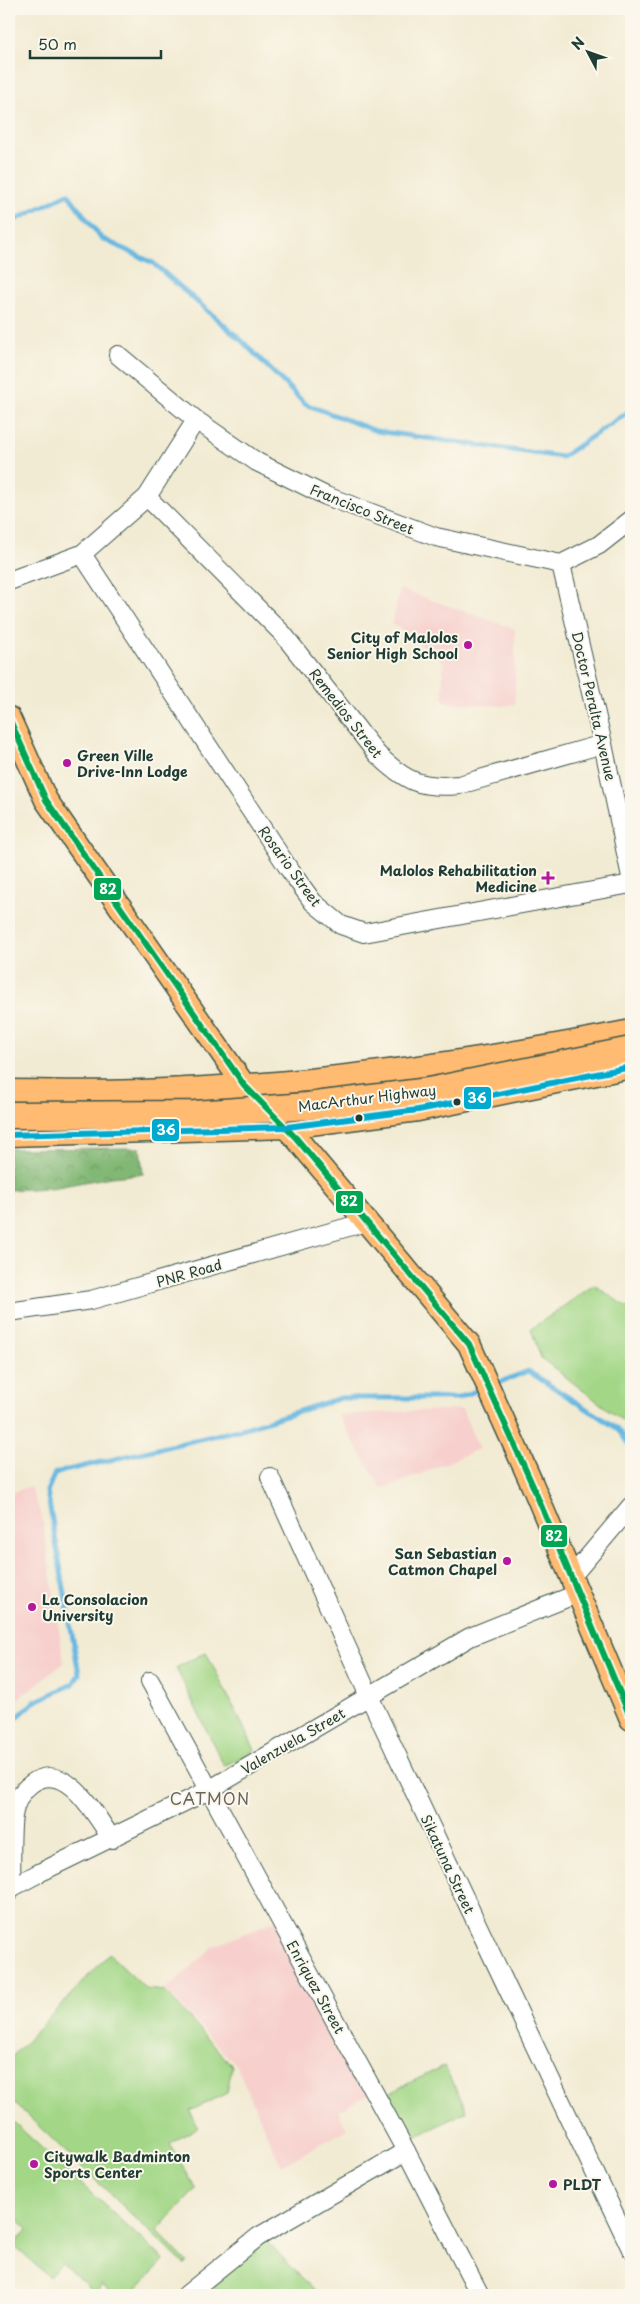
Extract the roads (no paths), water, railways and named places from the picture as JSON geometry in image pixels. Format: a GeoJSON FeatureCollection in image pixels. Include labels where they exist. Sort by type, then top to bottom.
{"type":"FeatureCollection","features":[{"type":"Feature","properties":{"kind":"highway","name":"MacArthur Highway"},"geometry":{"type":"LineString","coordinates":[[9,1114],[195,1114],[307,1106],[429,1091],[631,1050]]}},
{"type":"Feature","properties":{"kind":"main road"},"geometry":{"type":"LineString","coordinates":[[9,718],[46,800],[244,1084],[287,1128],[469,1344],[575,1584],[631,1719]]}},
{"type":"Feature","properties":{"kind":"main road","name":"MacArthur Highway"},"geometry":{"type":"LineString","coordinates":[[9,1091],[140,1091],[418,1069],[631,1031]]}},
{"type":"Feature","properties":{"kind":"main road","name":"MacArthur Highway"},"geometry":{"type":"LineString","coordinates":[[9,1135],[287,1128],[418,1110],[631,1067]]}},
{"type":"Feature","properties":{"kind":"street","name":"Francisco Street"},"geometry":{"type":"LineString","coordinates":[[118,354],[196,420],[257,462],[326,496],[436,538],[561,564]]}},
{"type":"Feature","properties":{"kind":"street"},"geometry":{"type":"LineString","coordinates":[[9,581],[82,554],[146,497],[196,420]]}},
{"type":"Feature","properties":{"kind":"street","name":"Remedios Street"},"geometry":{"type":"LineString","coordinates":[[146,497],[283,634],[377,754],[394,771],[414,782],[436,787],[459,785],[603,744]]}},
{"type":"Feature","properties":{"kind":"street"},"geometry":{"type":"LineString","coordinates":[[561,564],[599,545],[631,520]]}},
{"type":"Feature","properties":{"kind":"street","name":"Rosario Street"},"geometry":{"type":"LineString","coordinates":[[82,554],[289,869],[313,902],[341,925],[364,933],[631,884]]}},
{"type":"Feature","properties":{"kind":"street","name":"Doctor Peralta Avenue"},"geometry":{"type":"LineString","coordinates":[[561,564],[603,744],[631,877]]}},
{"type":"Feature","properties":{"kind":"street","name":"PNR Road"},"geometry":{"type":"LineString","coordinates":[[9,1312],[91,1300],[366,1222]]}},
{"type":"Feature","properties":{"kind":"street","name":"Sikatuna Street"},"geometry":{"type":"LineString","coordinates":[[270,1477],[369,1696],[631,2249]]}},
{"type":"Feature","properties":{"kind":"street"},"geometry":{"type":"LineString","coordinates":[[575,1584],[631,1506]]}},
{"type":"Feature","properties":{"kind":"street","name":"Valenzuela Street"},"geometry":{"type":"LineString","coordinates":[[10,1890],[209,1790],[470,1637],[575,1584]]}},
{"type":"Feature","properties":{"kind":"street","name":"Enriquez Street"},"geometry":{"type":"LineString","coordinates":[[150,1681],[406,2150],[480,2295]]}},
{"type":"Feature","properties":{"kind":"street"},"geometry":{"type":"LineString","coordinates":[[10,1890],[13,1816],[22,1790],[35,1781],[52,1777],[66,1781],[77,1791],[112,1839]]}},
{"type":"Feature","properties":{"kind":"street"},"geometry":{"type":"LineString","coordinates":[[186,2295],[258,2237],[406,2150]]}},
{"type":"Feature","properties":{"kind":"waterway"},"geometry":{"type":"LineString","coordinates":[[9,223],[68,194],[101,238],[153,263],[241,340],[305,404],[376,431],[562,457],[631,410]]}},
{"type":"Feature","properties":{"kind":"waterway"},"geometry":{"type":"LineString","coordinates":[[493,1385],[528,1371],[618,1429],[631,1448]]}},
{"type":"Feature","properties":{"kind":"waterway"},"geometry":{"type":"LineString","coordinates":[[9,1725],[34,1702],[73,1684],[79,1674],[47,1491],[55,1473],[238,1430],[341,1398],[458,1398],[483,1388]]}},
{"type":"Feature","properties":{"kind":"place","name":"City of Malolos Senior High School"},"geometry":{"type":"Point","coordinates":[468,645]}},
{"type":"Feature","properties":{"kind":"place","name":"Green Ville Drive-Inn Lodge"},"geometry":{"type":"Point","coordinates":[67,763]}},
{"type":"Feature","properties":{"kind":"place","name":"Malolos Rehabilitation Medicine"},"geometry":{"type":"Point","coordinates":[548,878]}},
{"type":"Feature","properties":{"kind":"place","name":"San Sebastian Catmon Chapel"},"geometry":{"type":"Point","coordinates":[507,1561]}},
{"type":"Feature","properties":{"kind":"place","name":"La Consolacion University"},"geometry":{"type":"Point","coordinates":[32,1607]}},
{"type":"Feature","properties":{"kind":"place","name":"Citywalk Badminton Sports Center"},"geometry":{"type":"Point","coordinates":[34,2164]}},
{"type":"Feature","properties":{"kind":"place","name":"PLDT"},"geometry":{"type":"Point","coordinates":[553,2184]}},
{"type":"Feature","properties":{"kind":"district","name":"CATMON"},"geometry":{"type":"Point","coordinates":[210,1798]}}]}
